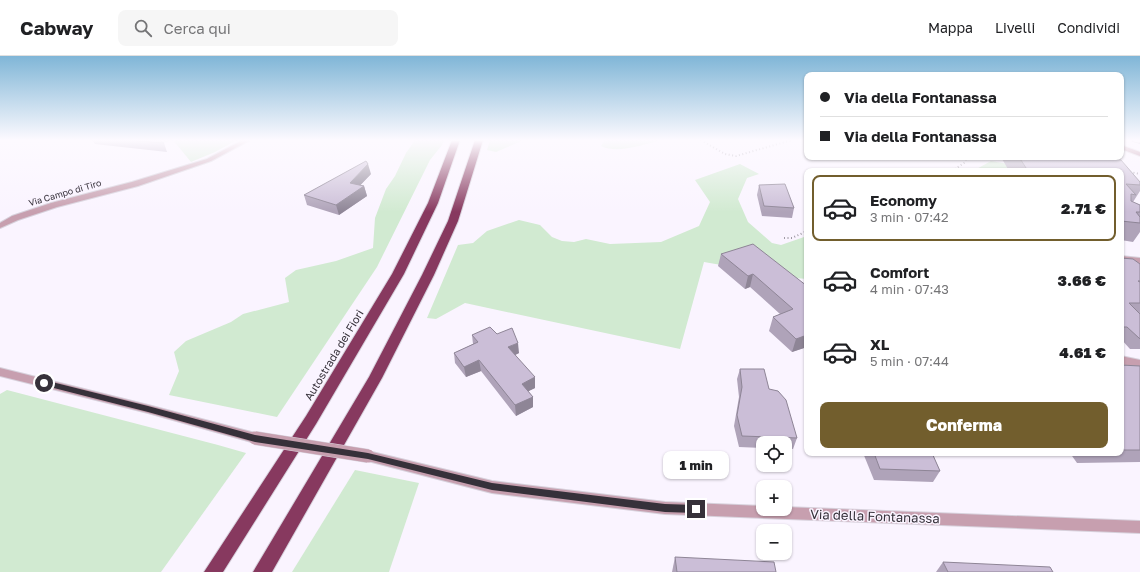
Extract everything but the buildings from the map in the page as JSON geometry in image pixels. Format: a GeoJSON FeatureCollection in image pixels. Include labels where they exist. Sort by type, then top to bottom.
{"type":"FeatureCollection","features":[{"type":"Feature","properties":{"kind":"highway","name":"Autostrada dei Fiori"},"geometry":{"type":"LineString","coordinates":[[213,572],[311,420],[367,328],[398,274],[434,203],[448,164]]}},
{"type":"Feature","properties":{"kind":"highway"},"geometry":{"type":"LineString","coordinates":[[262,572],[375,378],[428,275],[453,221],[471,164]]}},
{"type":"Feature","properties":{"kind":"street","name":"Via Campo di Tiro"},"geometry":{"type":"LineString","coordinates":[[0,226],[15,218],[54,205],[135,184],[196,164]]}},
{"type":"Feature","properties":{"kind":"street"},"geometry":{"type":"LineString","coordinates":[[1124,259],[1140,261]]}},
{"type":"Feature","properties":{"kind":"street"},"geometry":{"type":"LineString","coordinates":[[1124,361],[1140,364]]}},
{"type":"Feature","properties":{"kind":"street","name":"Via della Fontanassa"},"geometry":{"type":"LineString","coordinates":[[0,372],[148,409],[255,438],[368,456],[492,486],[665,508],[1140,527]]}},
{"type":"Feature","properties":{"kind":"path"},"geometry":{"type":"LineString","coordinates":[[1128,172],[1140,174]]}},
{"type":"Feature","properties":{"kind":"path"},"geometry":{"type":"LineString","coordinates":[[784,238],[792,238],[804,232]]}},
{"type":"Feature","properties":{"kind":"green space"},"geometry":{"type":"Polygon","coordinates":[[[401,164],[428,164],[377,267],[277,417],[169,395],[179,371],[174,352],[186,341],[231,322],[243,314],[289,302],[285,278],[296,270],[336,261],[373,248],[375,218],[386,189],[401,164]]]}},
{"type":"Feature","properties":{"kind":"green space"},"geometry":{"type":"Polygon","coordinates":[[[740,164],[759,174],[747,178],[738,199],[748,222],[772,243],[781,245],[804,237],[804,279],[704,262],[680,349],[465,303],[436,319],[427,318],[458,245],[473,243],[487,231],[519,220],[540,225],[552,237],[562,241],[574,242],[586,239],[610,244],[661,242],[699,226],[710,202],[695,180],[740,164]]]}},
{"type":"Feature","properties":{"kind":"green space"},"geometry":{"type":"Polygon","coordinates":[[[985,164],[1008,164],[1009,168],[978,168],[985,164]]]}},
{"type":"Feature","properties":{"kind":"green space"},"geometry":{"type":"Polygon","coordinates":[[[7,390],[246,453],[161,572],[0,572],[0,394],[7,390]]]}},
{"type":"Feature","properties":{"kind":"green space"},"geometry":{"type":"Polygon","coordinates":[[[355,470],[419,483],[389,572],[292,572],[355,470]]]}},
{"type":"Feature","properties":{"kind":"route"},"geometry":{"type":"LineString","coordinates":[[44,383],[255,438],[368,456],[492,486],[665,508],[696,509]]}}]}
